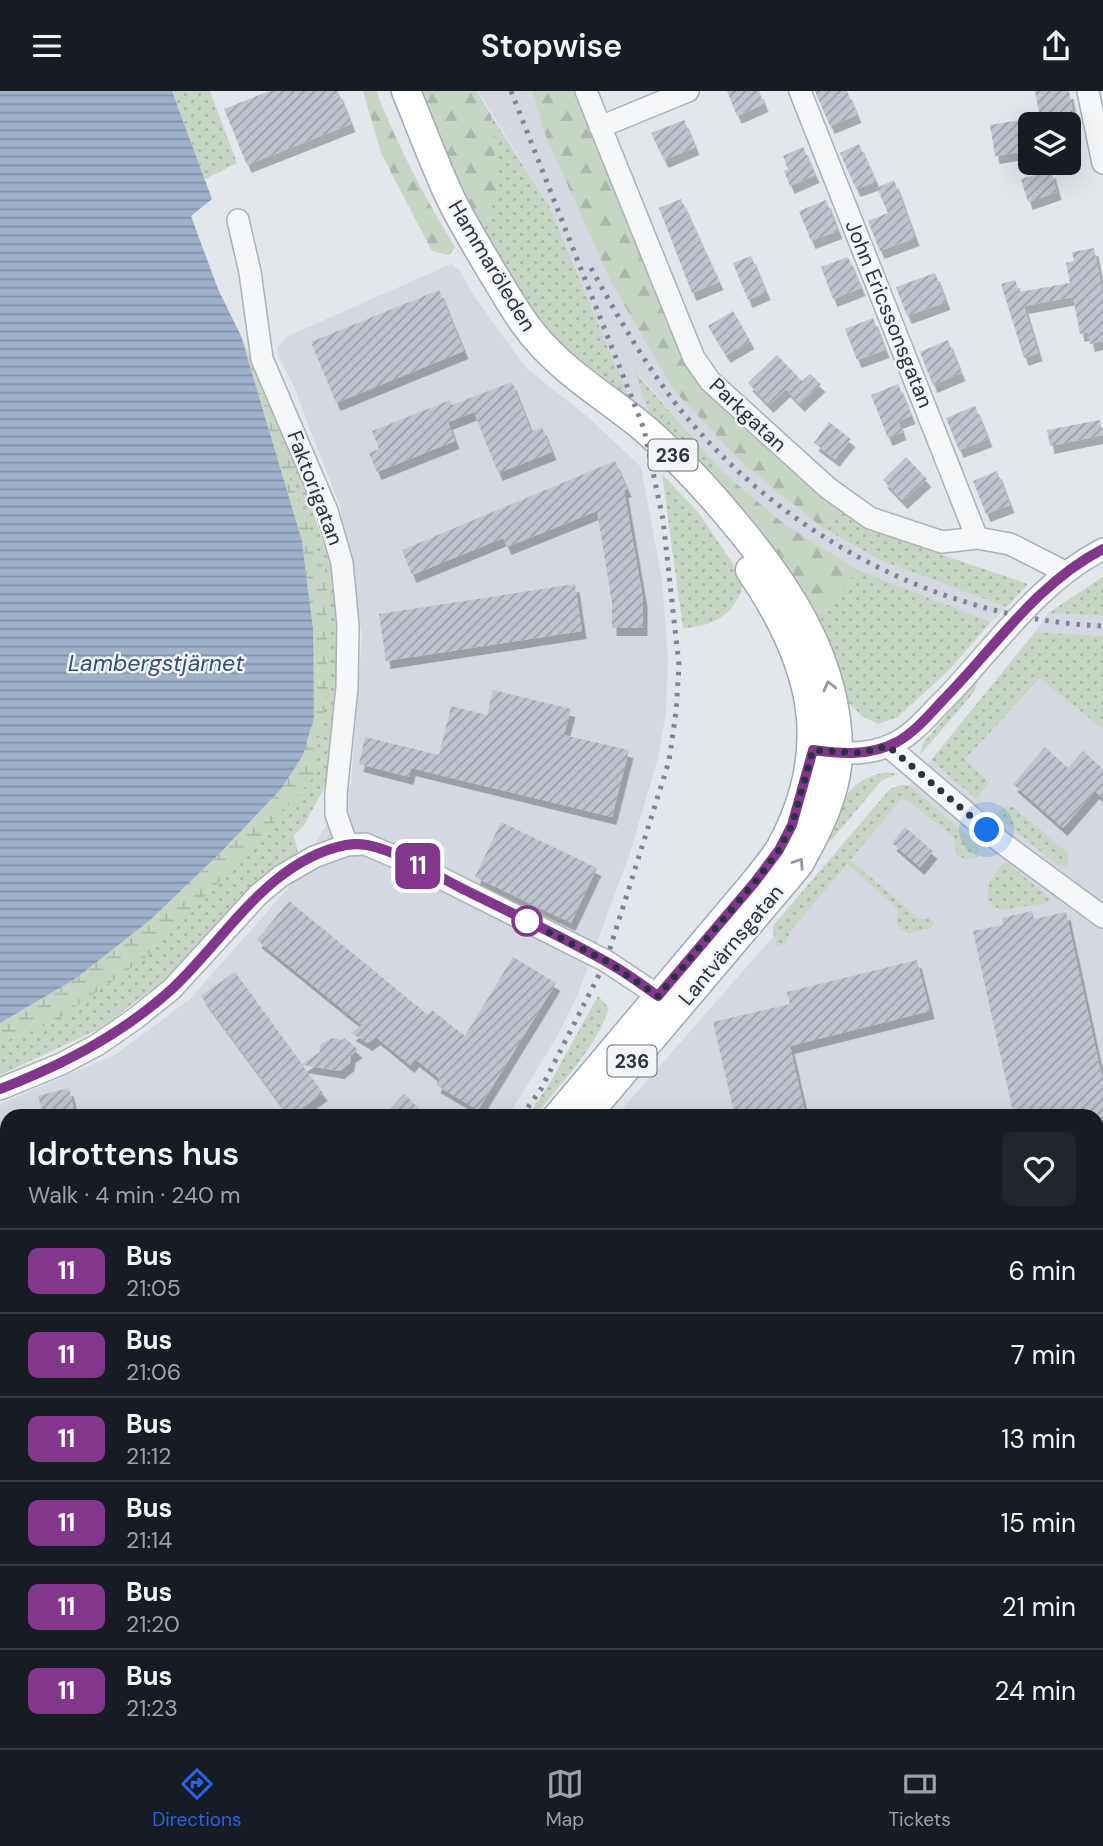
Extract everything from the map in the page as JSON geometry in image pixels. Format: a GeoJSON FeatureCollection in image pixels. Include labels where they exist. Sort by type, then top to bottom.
{"type":"FeatureCollection","features":[{"type":"Feature","properties":{"kind":"main road","name":"Hammaröleden"},"geometry":{"type":"LineString","coordinates":[[391,91],[449,221],[520,341],[556,379],[649,451],[676,476],[756,579],[796,652],[806,682],[812,721],[826,752]]}},
{"type":"Feature","properties":{"kind":"main road","name":"Hammaröleden"},"geometry":{"type":"LineString","coordinates":[[406,91],[460,216],[517,313],[533,335],[547,351],[683,464],[751,542],[787,592],[812,636],[825,672],[836,719],[826,752]]}},
{"type":"Feature","properties":{"kind":"main road","name":"Lantvärnsgatan"},"geometry":{"type":"LineString","coordinates":[[564,1109],[799,864],[818,831],[832,789],[826,752]]}},
{"type":"Feature","properties":{"kind":"main road","name":"Lantvärnsgatan"},"geometry":{"type":"LineString","coordinates":[[591,1109],[667,1002]]}},
{"type":"Feature","properties":{"kind":"street","name":"Parkgatan"},"geometry":{"type":"LineString","coordinates":[[586,91],[694,358],[710,381],[828,488],[870,518],[942,542],[977,538],[1010,544],[1065,572]]}},
{"type":"Feature","properties":{"kind":"street"},"geometry":{"type":"LineString","coordinates":[[600,127],[688,91]]}},
{"type":"Feature","properties":{"kind":"street","name":"John Ericssonsgatan"},"geometry":{"type":"LineString","coordinates":[[800,91],[977,538]]}},
{"type":"Feature","properties":{"kind":"street"},"geometry":{"type":"LineString","coordinates":[[1088,91],[1103,163]]}},
{"type":"Feature","properties":{"kind":"street","name":"Faktorigatan"},"geometry":{"type":"LineString","coordinates":[[238,221],[250,272],[262,359],[327,511],[342,563],[348,625],[346,687],[336,794],[337,814],[346,845]]}},
{"type":"Feature","properties":{"kind":"street"},"geometry":{"type":"LineString","coordinates":[[826,752],[861,753],[888,746],[907,736],[1020,615],[1065,572],[1103,549]]}},
{"type":"Feature","properties":{"kind":"street"},"geometry":{"type":"LineString","coordinates":[[888,746],[1001,842],[1103,917]]}},
{"type":"Feature","properties":{"kind":"street"},"geometry":{"type":"LineString","coordinates":[[0,1089],[97,1045],[136,1018],[172,989],[258,895],[281,876],[314,857],[346,845],[365,844],[417,866],[606,961],[667,1002]]}},
{"type":"Feature","properties":{"kind":"shaded area"},"geometry":{"type":"Polygon","coordinates":[[[478,91],[532,91],[544,132],[823,528],[882,561],[1007,607],[991,622],[858,570],[784,524],[724,473],[637,373],[653,425],[633,408],[549,206],[478,91]]]}},
{"type":"Feature","properties":{"kind":"shaded area"},"geometry":{"type":"Polygon","coordinates":[[[451,264],[460,271],[474,296],[526,368],[588,417],[641,467],[662,580],[668,658],[666,712],[658,758],[629,856],[577,996],[555,1040],[512,1109],[0,1109],[0,1104],[116,1054],[189,1000],[288,888],[351,785],[362,634],[340,507],[277,349],[286,337],[451,264]]]}},
{"type":"Feature","properties":{"kind":"shaded area"},"geometry":{"type":"Polygon","coordinates":[[[1048,613],[1103,616],[1103,636],[1035,632],[1048,613]]]}},
{"type":"Feature","properties":{"kind":"shaded area"},"geometry":{"type":"Polygon","coordinates":[[[1041,679],[1103,729],[1103,1109],[622,1109],[773,937],[773,926],[890,789],[909,785],[931,760],[976,799],[965,759],[1041,679]]]}},
{"type":"Feature","properties":{"kind":"green space"},"geometry":{"type":"Polygon","coordinates":[[[172,91],[210,91],[237,163],[205,179],[172,91]]]}},
{"type":"Feature","properties":{"kind":"green space"},"geometry":{"type":"Polygon","coordinates":[[[363,91],[376,91],[412,171],[455,247],[449,255],[432,251],[381,153],[363,91]]]}},
{"type":"Feature","properties":{"kind":"green space"},"geometry":{"type":"Polygon","coordinates":[[[416,91],[477,91],[491,115],[499,186],[480,237],[416,91]]]}},
{"type":"Feature","properties":{"kind":"green space"},"geometry":{"type":"Polygon","coordinates":[[[532,91],[582,91],[696,376],[845,511],[823,528],[741,462],[674,390],[611,282],[544,132],[532,91]]]}},
{"type":"Feature","properties":{"kind":"green space"},"geometry":{"type":"Polygon","coordinates":[[[491,115],[549,206],[633,408],[564,353],[520,296],[480,237],[499,186],[491,115]]]}},
{"type":"Feature","properties":{"kind":"green space"},"geometry":{"type":"Polygon","coordinates":[[[241,336],[297,465],[289,477],[327,577],[327,693],[312,779],[248,852],[144,959],[54,1022],[0,1043],[0,1023],[75,979],[150,920],[218,855],[281,789],[303,755],[314,717],[313,630],[302,541],[241,336]]]}},
{"type":"Feature","properties":{"kind":"green space"},"geometry":{"type":"Polygon","coordinates":[[[635,372],[724,473],[701,468],[653,425],[635,372]]]}},
{"type":"Feature","properties":{"kind":"green space"},"geometry":{"type":"Polygon","coordinates":[[[297,465],[336,580],[337,658],[327,783],[304,825],[294,835],[298,853],[238,899],[181,968],[99,1029],[0,1075],[0,1043],[54,1022],[327,577],[289,477],[297,465]]]}},
{"type":"Feature","properties":{"kind":"green space"},"geometry":{"type":"Polygon","coordinates":[[[701,468],[724,473],[784,524],[858,570],[813,618],[701,468]]]}},
{"type":"Feature","properties":{"kind":"green space"},"geometry":{"type":"Polygon","coordinates":[[[662,474],[698,512],[744,580],[730,609],[723,616],[705,625],[683,628],[662,474]]]}},
{"type":"Feature","properties":{"kind":"green space"},"geometry":{"type":"Polygon","coordinates":[[[845,511],[898,540],[1028,584],[1007,607],[882,561],[823,528],[845,511]]]}},
{"type":"Feature","properties":{"kind":"green space"},"geometry":{"type":"Polygon","coordinates":[[[858,570],[991,622],[948,671],[898,717],[878,724],[862,716],[846,700],[813,618],[858,570]]]}},
{"type":"Feature","properties":{"kind":"green space"},"geometry":{"type":"Polygon","coordinates":[[[1103,577],[1103,616],[1048,613],[1103,577]]]}},
{"type":"Feature","properties":{"kind":"green space"},"geometry":{"type":"Polygon","coordinates":[[[1035,632],[1103,636],[1103,729],[1040,679],[965,759],[989,783],[976,799],[931,760],[1035,632]]]}},
{"type":"Feature","properties":{"kind":"green space"},"geometry":{"type":"Polygon","coordinates":[[[978,679],[974,692],[920,755],[923,743],[978,679]]]}},
{"type":"Feature","properties":{"kind":"green space"},"geometry":{"type":"Polygon","coordinates":[[[886,772],[898,774],[882,780],[828,844],[845,797],[860,782],[886,772]]]}},
{"type":"Feature","properties":{"kind":"green space"},"geometry":{"type":"Polygon","coordinates":[[[909,785],[980,847],[977,857],[966,860],[957,855],[953,836],[903,797],[850,860],[920,919],[928,918],[934,922],[931,928],[909,933],[900,930],[896,922],[898,913],[894,906],[847,864],[790,932],[786,943],[776,946],[773,926],[890,789],[909,785]]]}},
{"type":"Feature","properties":{"kind":"green space"},"geometry":{"type":"Polygon","coordinates":[[[1005,807],[1013,807],[1068,853],[1069,861],[1065,866],[1059,866],[996,816],[997,812],[1005,807]]]}},
{"type":"Feature","properties":{"kind":"green space"},"geometry":{"type":"Polygon","coordinates":[[[1007,863],[1051,899],[1048,903],[1002,910],[993,907],[987,898],[989,883],[1002,864],[1007,863]]]}},
{"type":"Feature","properties":{"kind":"green space"},"geometry":{"type":"Polygon","coordinates":[[[598,996],[609,1008],[595,1038],[556,1091],[540,1109],[533,1109],[598,996]]]}},
{"type":"Feature","properties":{"kind":"water","name":"Lambergstjärnet"},"geometry":{"type":"Polygon","coordinates":[[[0,91],[172,91],[212,199],[191,216],[218,289],[241,336],[302,541],[313,630],[314,717],[303,755],[281,789],[218,855],[150,920],[75,979],[0,1023],[0,91]]]}},
{"type":"Feature","properties":{"kind":"building"},"geometry":{"type":"Polygon","coordinates":[[[269,91],[338,91],[351,124],[247,165],[224,109],[269,91]]]}},
{"type":"Feature","properties":{"kind":"building"},"geometry":{"type":"Polygon","coordinates":[[[727,91],[759,91],[764,104],[737,116],[727,91]]]}},
{"type":"Feature","properties":{"kind":"building"},"geometry":{"type":"Polygon","coordinates":[[[815,91],[847,91],[857,115],[830,126],[815,91]]]}},
{"type":"Feature","properties":{"kind":"building"},"geometry":{"type":"Polygon","coordinates":[[[1035,91],[1069,91],[1073,112],[1039,112],[1035,91]]]}},
{"type":"Feature","properties":{"kind":"building"},"geometry":{"type":"Polygon","coordinates":[[[684,120],[695,147],[664,160],[651,133],[684,120]]]}},
{"type":"Feature","properties":{"kind":"building"},"geometry":{"type":"Polygon","coordinates":[[[1018,120],[1018,152],[995,156],[990,125],[1018,120]]]}},
{"type":"Feature","properties":{"kind":"building"},"geometry":{"type":"Polygon","coordinates":[[[859,144],[876,182],[856,189],[840,153],[859,144]]]}},
{"type":"Feature","properties":{"kind":"building"},"geometry":{"type":"Polygon","coordinates":[[[803,147],[815,175],[790,186],[784,171],[788,169],[783,156],[803,147]]]}},
{"type":"Feature","properties":{"kind":"building"},"geometry":{"type":"Polygon","coordinates":[[[1034,175],[1052,175],[1057,192],[1028,202],[1021,179],[1034,175]]]}},
{"type":"Feature","properties":{"kind":"building"},"geometry":{"type":"Polygon","coordinates":[[[894,180],[915,238],[880,251],[868,221],[888,213],[877,188],[894,180]]]}},
{"type":"Feature","properties":{"kind":"building"},"geometry":{"type":"Polygon","coordinates":[[[681,199],[719,282],[692,293],[659,208],[681,199]]]}},
{"type":"Feature","properties":{"kind":"building"},"geometry":{"type":"Polygon","coordinates":[[[826,200],[838,231],[811,241],[799,211],[826,200]]]}},
{"type":"Feature","properties":{"kind":"building"},"geometry":{"type":"Polygon","coordinates":[[[1094,248],[1103,295],[1103,341],[1090,344],[1088,332],[1080,334],[1073,297],[1024,306],[1038,353],[1024,358],[1001,284],[1015,280],[1019,292],[1070,283],[1066,263],[1074,261],[1072,252],[1094,248]]]}},
{"type":"Feature","properties":{"kind":"building"},"geometry":{"type":"Polygon","coordinates":[[[751,256],[766,292],[748,300],[733,263],[751,256]]]}},
{"type":"Feature","properties":{"kind":"building"},"geometry":{"type":"Polygon","coordinates":[[[848,257],[861,288],[833,299],[821,267],[848,257]]]}},
{"type":"Feature","properties":{"kind":"building"},"geometry":{"type":"Polygon","coordinates":[[[935,273],[946,302],[907,316],[896,287],[935,273]]]}},
{"type":"Feature","properties":{"kind":"building"},"geometry":{"type":"Polygon","coordinates":[[[439,290],[464,351],[336,403],[311,342],[439,290]]]}},
{"type":"Feature","properties":{"kind":"building"},"geometry":{"type":"Polygon","coordinates":[[[733,311],[750,341],[726,355],[708,326],[733,311]]]}},
{"type":"Feature","properties":{"kind":"building"},"geometry":{"type":"Polygon","coordinates":[[[873,318],[885,350],[857,360],[845,329],[873,318]]]}},
{"type":"Feature","properties":{"kind":"building"},"geometry":{"type":"Polygon","coordinates":[[[948,340],[961,373],[933,385],[920,352],[948,340]]]}},
{"type":"Feature","properties":{"kind":"building"},"geometry":{"type":"Polygon","coordinates":[[[777,355],[802,381],[810,374],[821,384],[800,404],[786,389],[769,405],[748,383],[777,355]]]}},
{"type":"Feature","properties":{"kind":"building"},"geometry":{"type":"Polygon","coordinates":[[[512,382],[531,431],[542,427],[552,452],[498,473],[474,412],[448,422],[455,441],[377,472],[369,453],[379,449],[372,431],[450,400],[452,405],[512,382]]]}},
{"type":"Feature","properties":{"kind":"building"},"geometry":{"type":"Polygon","coordinates":[[[898,384],[911,416],[898,421],[902,432],[888,438],[871,395],[898,384]]]}},
{"type":"Feature","properties":{"kind":"building"},"geometry":{"type":"Polygon","coordinates":[[[975,406],[988,439],[959,450],[946,418],[975,406]]]}},
{"type":"Feature","properties":{"kind":"building"},"geometry":{"type":"Polygon","coordinates":[[[1100,420],[1103,435],[1050,446],[1047,430],[1100,420]]]}},
{"type":"Feature","properties":{"kind":"building"},"geometry":{"type":"Polygon","coordinates":[[[829,422],[851,439],[835,459],[814,443],[829,422]]]}},
{"type":"Feature","properties":{"kind":"building"},"geometry":{"type":"Polygon","coordinates":[[[906,457],[927,479],[903,501],[883,480],[906,457]]]}},
{"type":"Feature","properties":{"kind":"building"},"geometry":{"type":"Polygon","coordinates":[[[615,461],[627,489],[624,490],[643,599],[643,628],[612,628],[612,603],[597,511],[507,547],[503,538],[412,575],[402,550],[615,461]]]}},
{"type":"Feature","properties":{"kind":"building"},"geometry":{"type":"Polygon","coordinates":[[[997,471],[1010,505],[986,514],[973,481],[997,471]]]}},
{"type":"Feature","properties":{"kind":"building"},"geometry":{"type":"Polygon","coordinates":[[[575,584],[582,631],[386,661],[379,614],[575,584]]]}},
{"type":"Feature","properties":{"kind":"building"},"geometry":{"type":"Polygon","coordinates":[[[493,690],[571,709],[564,735],[629,750],[612,817],[411,768],[409,777],[359,764],[365,737],[439,755],[451,706],[487,715],[493,690]]]}},
{"type":"Feature","properties":{"kind":"building"},"geometry":{"type":"Polygon","coordinates":[[[1045,747],[1068,768],[1083,751],[1103,769],[1103,798],[1095,791],[1063,828],[1013,784],[1045,747]]]}},
{"type":"Feature","properties":{"kind":"building"},"geometry":{"type":"Polygon","coordinates":[[[501,822],[597,868],[571,923],[475,877],[501,822]]]}},
{"type":"Feature","properties":{"kind":"building"},"geometry":{"type":"Polygon","coordinates":[[[905,827],[933,851],[920,867],[892,843],[905,827]]]}},
{"type":"Feature","properties":{"kind":"building"},"geometry":{"type":"Polygon","coordinates":[[[289,901],[428,1015],[432,1010],[465,1036],[513,957],[556,983],[476,1109],[436,1085],[439,1078],[415,1059],[410,1065],[376,1037],[368,1043],[351,1033],[362,1025],[257,940],[289,901]]]}},
{"type":"Feature","properties":{"kind":"building"},"geometry":{"type":"Polygon","coordinates":[[[1032,911],[1034,919],[1066,912],[1103,1082],[1103,1109],[1012,1109],[973,931],[1003,925],[1002,918],[1032,911]]]}},
{"type":"Feature","properties":{"kind":"building"},"geometry":{"type":"Polygon","coordinates":[[[917,960],[930,1011],[790,1046],[804,1109],[733,1109],[713,1022],[790,1004],[787,992],[917,960]]]}},
{"type":"Feature","properties":{"kind":"building"},"geometry":{"type":"Polygon","coordinates":[[[235,972],[302,1064],[320,1052],[320,1045],[331,1038],[345,1038],[358,1050],[351,1055],[350,1063],[340,1071],[302,1065],[323,1093],[301,1109],[284,1109],[201,996],[235,972]]]}},
{"type":"Feature","properties":{"kind":"building"},"geometry":{"type":"Polygon","coordinates":[[[69,1088],[74,1109],[42,1109],[38,1096],[69,1088]]]}},
{"type":"Feature","properties":{"kind":"building"},"geometry":{"type":"Polygon","coordinates":[[[404,1094],[420,1109],[390,1109],[404,1094]]]}},
{"type":"Feature","properties":{"kind":"railway"},"geometry":{"type":"LineString","coordinates":[[511,91],[644,429],[663,520],[679,665],[669,761],[606,961],[541,1089],[527,1109]]}},
{"type":"Feature","properties":{"kind":"railway"},"geometry":{"type":"LineString","coordinates":[[591,268],[632,340],[679,408],[720,454],[765,495],[815,531],[868,562],[924,587],[982,607],[1042,620],[1103,626]]}},
{"type":"Feature","properties":{"kind":"bus line","name":"11"},"geometry":{"type":"LineString","coordinates":[[0,1089],[97,1045],[136,1018],[172,989],[258,895],[281,876],[295,866],[346,845],[365,844],[417,866],[606,961],[658,996],[779,850],[792,825],[813,750],[861,753],[888,746],[907,736],[1049,586],[1078,563],[1103,549]]}},
{"type":"Feature","properties":{"kind":"route"},"geometry":{"type":"LineString","coordinates":[[527,921],[606,961],[658,996],[779,850],[792,825],[813,750],[861,753],[888,746],[987,830]]}}]}
